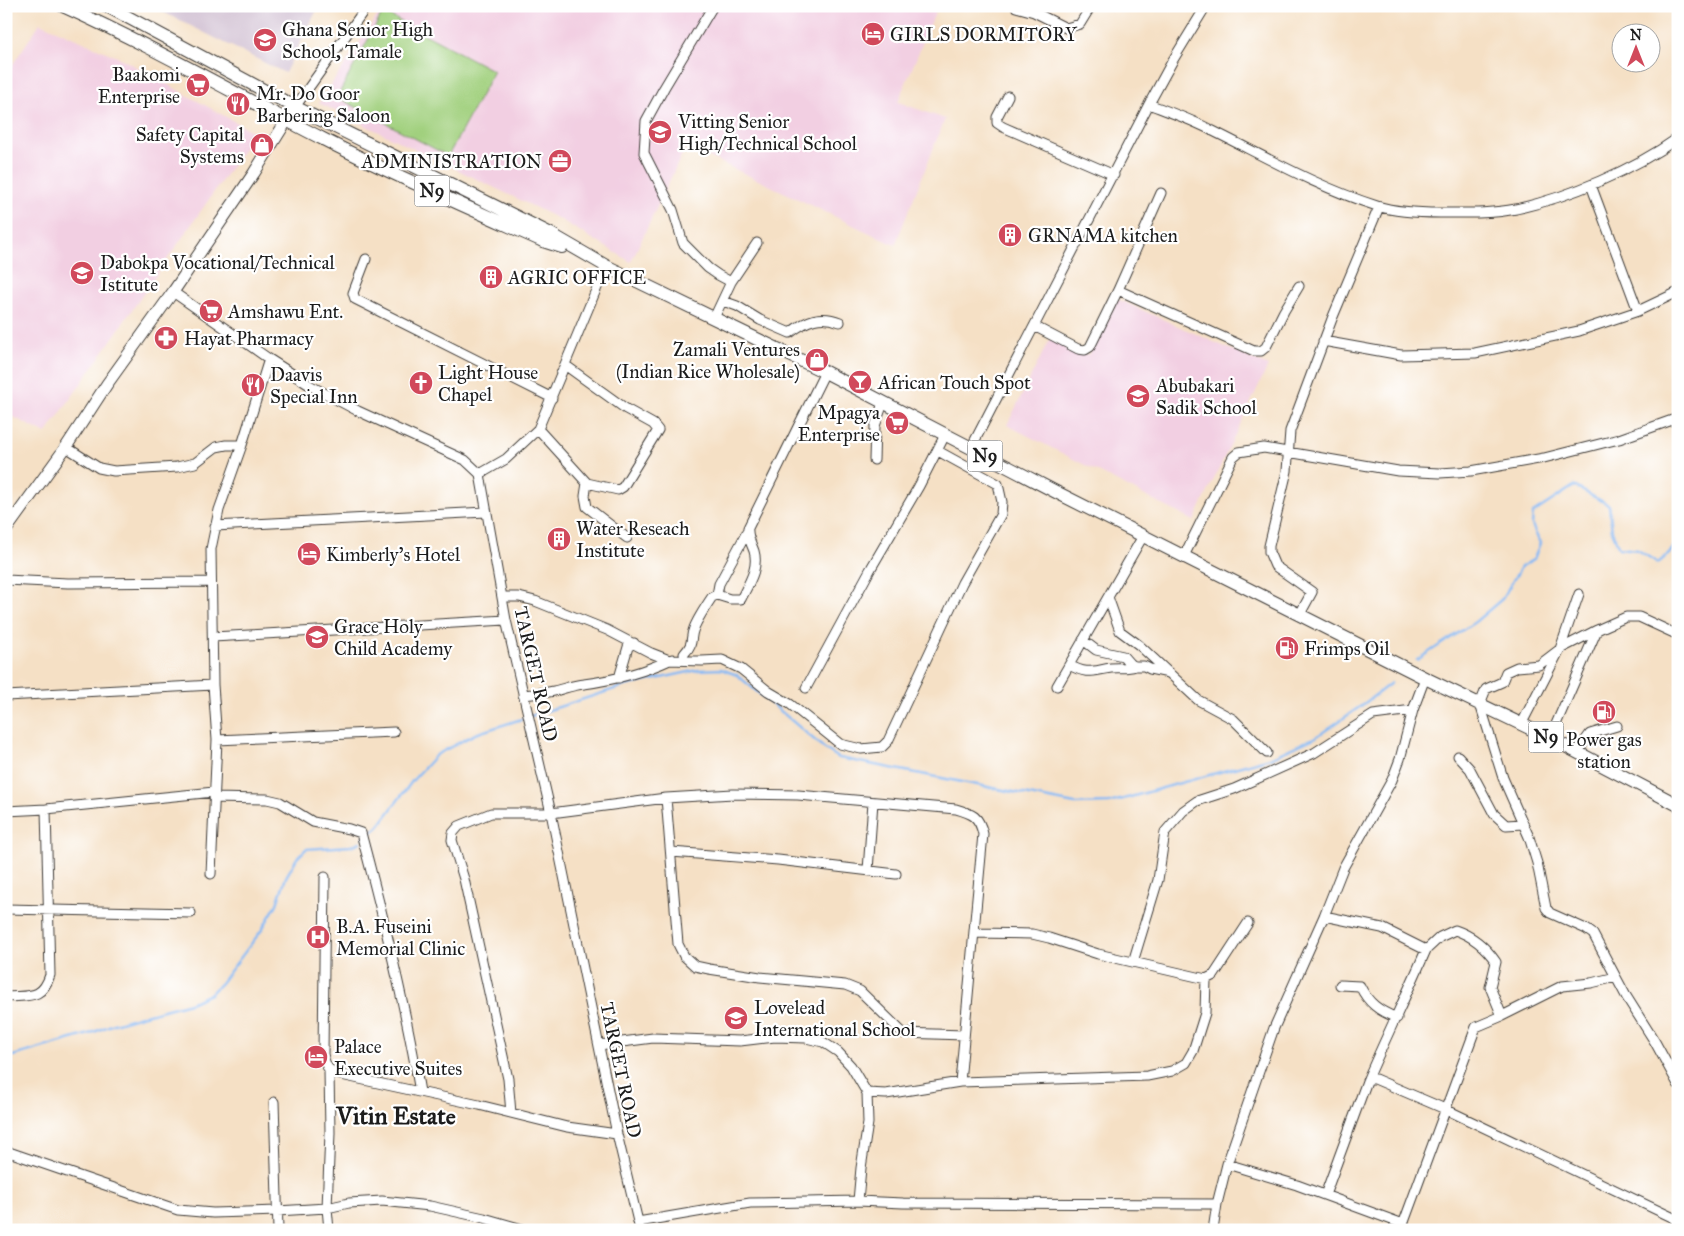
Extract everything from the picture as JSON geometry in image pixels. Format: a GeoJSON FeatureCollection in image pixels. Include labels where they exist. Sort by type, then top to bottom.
{"type":"FeatureCollection","features":[{"type":"Feature","properties":{"kind":"highway","name":"N9"},"geometry":{"type":"LineString","coordinates":[[63,6],[106,26],[322,138],[450,200],[544,241],[581,253]]}},
{"type":"Feature","properties":{"kind":"highway","name":"N9"},"geometry":{"type":"LineString","coordinates":[[107,6],[295,107],[549,233],[606,266],[825,372],[1143,536],[1419,675],[1550,738],[1678,805]]}},
{"type":"Feature","properties":{"kind":"main road"},"geometry":{"type":"LineString","coordinates":[[6,530],[173,292],[254,173],[295,107]]}},
{"type":"Feature","properties":{"kind":"street"},"geometry":{"type":"LineString","coordinates":[[295,107],[367,6]]}},
{"type":"Feature","properties":{"kind":"street"},"geometry":{"type":"LineString","coordinates":[[714,6],[668,80],[646,121],[644,153],[673,210],[683,243],[708,268],[731,282]]}},
{"type":"Feature","properties":{"kind":"street"},"geometry":{"type":"LineString","coordinates":[[1016,7],[1034,12],[1066,28],[1080,24],[1091,6]]}},
{"type":"Feature","properties":{"kind":"street"},"geometry":{"type":"LineString","coordinates":[[971,448],[1149,104],[1206,6]]}},
{"type":"Feature","properties":{"kind":"street"},"geometry":{"type":"LineString","coordinates":[[1008,96],[997,117],[997,123],[1114,174]]}},
{"type":"Feature","properties":{"kind":"street"},"geometry":{"type":"LineString","coordinates":[[1149,104],[1207,128],[1330,190],[1379,207],[1428,213],[1486,212],[1514,209],[1591,186],[1627,168],[1678,138]]}},
{"type":"Feature","properties":{"kind":"street"},"geometry":{"type":"LineString","coordinates":[[1591,186],[1638,311]]}},
{"type":"Feature","properties":{"kind":"street"},"geometry":{"type":"LineString","coordinates":[[1034,326],[1078,349],[1085,350],[1090,347],[1118,290],[1160,193]]}},
{"type":"Feature","properties":{"kind":"street"},"geometry":{"type":"LineString","coordinates":[[1300,614],[1312,592],[1275,566],[1269,552],[1287,471],[1290,431],[1324,341],[1379,207]]}},
{"type":"Feature","properties":{"kind":"street"},"geometry":{"type":"LineString","coordinates":[[714,318],[731,282],[757,243]]}},
{"type":"Feature","properties":{"kind":"street"},"geometry":{"type":"LineString","coordinates":[[366,259],[353,293],[355,299],[552,398]]}},
{"type":"Feature","properties":{"kind":"street"},"geometry":{"type":"LineString","coordinates":[[173,292],[269,359],[332,398],[465,460],[480,474],[506,459],[538,428],[606,266]]}},
{"type":"Feature","properties":{"kind":"street"},"geometry":{"type":"LineString","coordinates":[[1118,290],[1254,351],[1261,351],[1266,347],[1299,286]]}},
{"type":"Feature","properties":{"kind":"street"},"geometry":{"type":"LineString","coordinates":[[1324,341],[1401,354],[1475,353],[1579,331],[1638,311],[1678,292]]}},
{"type":"Feature","properties":{"kind":"street"},"geometry":{"type":"LineString","coordinates":[[723,301],[737,306],[760,320],[790,333],[802,324],[820,318],[831,318],[840,322]]}},
{"type":"Feature","properties":{"kind":"street"},"geometry":{"type":"LineString","coordinates":[[211,874],[217,740],[213,685],[211,549],[219,510],[269,359]]}},
{"type":"Feature","properties":{"kind":"street"},"geometry":{"type":"LineString","coordinates":[[538,428],[587,483],[618,490],[623,486],[658,430],[653,424],[626,408],[565,365]]}},
{"type":"Feature","properties":{"kind":"street"},"geometry":{"type":"LineString","coordinates":[[717,595],[719,584],[747,532],[825,372]]}},
{"type":"Feature","properties":{"kind":"street"},"geometry":{"type":"LineString","coordinates":[[874,460],[875,426],[883,403]]}},
{"type":"Feature","properties":{"kind":"street"},"geometry":{"type":"LineString","coordinates":[[1184,556],[1234,457],[1239,452],[1264,448],[1289,454],[1398,471],[1471,472],[1544,458],[1619,439],[1678,418]]}},
{"type":"Feature","properties":{"kind":"street"},"geometry":{"type":"LineString","coordinates":[[806,688],[870,570],[938,451],[945,435]]}},
{"type":"Feature","properties":{"kind":"street"},"geometry":{"type":"LineString","coordinates":[[66,447],[99,468],[114,471],[177,467],[195,463],[216,447],[242,445]]}},
{"type":"Feature","properties":{"kind":"street"},"geometry":{"type":"LineString","coordinates":[[502,597],[519,597],[536,601],[607,630],[669,660],[702,662],[714,659],[722,660],[742,669],[768,691],[790,704],[840,744],[861,749],[882,747],[888,741],[962,583],[1000,514],[1002,502],[998,484],[938,451]]}},
{"type":"Feature","properties":{"kind":"street","name":"TARGET ROAD"},"geometry":{"type":"LineString","coordinates":[[480,474],[506,620],[551,812],[617,1134],[639,1226]]}},
{"type":"Feature","properties":{"kind":"street"},"geometry":{"type":"LineString","coordinates":[[587,483],[585,496],[587,507],[627,538]]}},
{"type":"Feature","properties":{"kind":"street"},"geometry":{"type":"LineString","coordinates":[[215,526],[486,512]]}},
{"type":"Feature","properties":{"kind":"street"},"geometry":{"type":"LineString","coordinates":[[684,654],[690,647],[693,630],[712,597],[717,595],[730,599],[741,599],[748,586],[756,566],[754,550],[747,532]]}},
{"type":"Feature","properties":{"kind":"street"},"geometry":{"type":"LineString","coordinates":[[1057,686],[1143,536]]}},
{"type":"Feature","properties":{"kind":"street"},"geometry":{"type":"LineString","coordinates":[[6,580],[210,582]]}},
{"type":"Feature","properties":{"kind":"street"},"geometry":{"type":"LineString","coordinates":[[1522,725],[1560,649],[1579,594]]}},
{"type":"Feature","properties":{"kind":"street"},"geometry":{"type":"LineString","coordinates":[[1108,597],[1120,632],[1139,645],[1198,700],[1233,720],[1267,753]]}},
{"type":"Feature","properties":{"kind":"street"},"geometry":{"type":"LineString","coordinates":[[1678,635],[1639,617],[1626,618],[1560,649],[1539,665],[1516,667],[1506,672],[1502,682],[1486,689],[1480,704],[1503,778],[1524,824],[1537,863],[1546,908],[1550,913],[1586,929],[1592,934],[1678,1084]]}},
{"type":"Feature","properties":{"kind":"street"},"geometry":{"type":"LineString","coordinates":[[212,637],[506,620]]}},
{"type":"Feature","properties":{"kind":"street"},"geometry":{"type":"LineString","coordinates":[[1550,738],[1597,630]]}},
{"type":"Feature","properties":{"kind":"street"},"geometry":{"type":"LineString","coordinates":[[1083,640],[1096,650],[1123,656],[1130,664],[1135,666]]}},
{"type":"Feature","properties":{"kind":"street"},"geometry":{"type":"LineString","coordinates":[[619,678],[628,647],[634,642]]}},
{"type":"Feature","properties":{"kind":"street"},"geometry":{"type":"LineString","coordinates":[[524,698],[583,684],[619,678],[657,667],[684,654],[691,654],[702,662]]}},
{"type":"Feature","properties":{"kind":"street"},"geometry":{"type":"LineString","coordinates":[[1069,665],[1092,673],[1110,668],[1144,666],[1169,673]]}},
{"type":"Feature","properties":{"kind":"street"},"geometry":{"type":"LineString","coordinates":[[1213,1230],[1217,1204],[1228,1164],[1274,1028],[1346,862],[1392,780],[1400,759],[1413,710],[1419,675]]}},
{"type":"Feature","properties":{"kind":"street"},"geometry":{"type":"LineString","coordinates":[[6,696],[213,685]]}},
{"type":"Feature","properties":{"kind":"street"},"geometry":{"type":"LineString","coordinates":[[1133,962],[1158,880],[1165,832],[1183,811],[1197,801],[1234,788],[1314,753],[1373,715],[1413,710]]}},
{"type":"Feature","properties":{"kind":"street"},"geometry":{"type":"LineString","coordinates":[[1577,752],[1590,734],[1617,726]]}},
{"type":"Feature","properties":{"kind":"street"},"geometry":{"type":"LineString","coordinates":[[217,740],[394,732]]}},
{"type":"Feature","properties":{"kind":"street"},"geometry":{"type":"LineString","coordinates":[[1458,756],[1470,769],[1494,814],[1506,825],[1524,824]]}},
{"type":"Feature","properties":{"kind":"street"},"geometry":{"type":"LineString","coordinates":[[511,1113],[508,1079],[464,879],[452,840],[454,833],[459,826],[491,812],[551,812],[666,798],[733,794],[798,795],[956,809],[971,813],[980,822],[983,834],[960,1082]]}},
{"type":"Feature","properties":{"kind":"street"},"geometry":{"type":"LineString","coordinates":[[6,811],[214,795],[267,799],[280,802],[313,822],[361,833],[399,981],[420,1092]]}},
{"type":"Feature","properties":{"kind":"street"},"geometry":{"type":"LineString","coordinates":[[666,798],[678,944],[684,956],[695,966],[760,976],[845,985],[860,991],[903,1033],[964,1035]]}},
{"type":"Feature","properties":{"kind":"street"},"geometry":{"type":"LineString","coordinates":[[868,870],[873,802]]}},
{"type":"Feature","properties":{"kind":"street"},"geometry":{"type":"LineString","coordinates":[[6,997],[33,995],[42,992],[47,985],[50,975],[46,809]]}},
{"type":"Feature","properties":{"kind":"street"},"geometry":{"type":"LineString","coordinates":[[671,852],[778,860],[896,874]]}},
{"type":"Feature","properties":{"kind":"street"},"geometry":{"type":"LineString","coordinates":[[325,877],[323,1054],[325,1064],[329,1070],[341,1076],[420,1092],[567,1127],[617,1134]]}},
{"type":"Feature","properties":{"kind":"street"},"geometry":{"type":"LineString","coordinates":[[6,909],[191,913]]}},
{"type":"Feature","properties":{"kind":"street"},"geometry":{"type":"LineString","coordinates":[[1324,916],[1382,928],[1426,950]]}},
{"type":"Feature","properties":{"kind":"street"},"geometry":{"type":"LineString","coordinates":[[974,932],[1032,934],[1098,954],[1206,979],[1214,975],[1248,923]]}},
{"type":"Feature","properties":{"kind":"street"},"geometry":{"type":"LineString","coordinates":[[1325,1196],[1367,1081],[1426,950],[1440,937],[1455,930],[1468,934],[1488,950],[1496,962],[1490,987],[1502,1016]]}},
{"type":"Feature","properties":{"kind":"street"},"geometry":{"type":"LineString","coordinates":[[1228,1164],[1325,1196],[1402,1227],[1476,1027],[1562,986],[1591,983],[1616,977]]}},
{"type":"Feature","properties":{"kind":"street"},"geometry":{"type":"LineString","coordinates":[[867,1093],[886,1094],[960,1082],[1147,1076],[1172,1071],[1186,1063],[1193,1051],[1205,1013],[1206,979]]}},
{"type":"Feature","properties":{"kind":"street"},"geometry":{"type":"LineString","coordinates":[[1340,985],[1360,986],[1366,999],[1385,1013],[1397,1018]]}},
{"type":"Feature","properties":{"kind":"street"},"geometry":{"type":"LineString","coordinates":[[599,1045],[653,1038],[740,1040],[774,1037],[806,1038],[823,1042],[838,1052],[851,1066],[867,1093],[868,1123],[858,1201]]}},
{"type":"Feature","properties":{"kind":"street"},"geometry":{"type":"LineString","coordinates":[[329,1070],[330,1133],[327,1208],[329,1230]]}},
{"type":"Feature","properties":{"kind":"street"},"geometry":{"type":"LineString","coordinates":[[1367,1081],[1370,1079],[1375,1080],[1446,1109],[1678,1220]]}},
{"type":"Feature","properties":{"kind":"street"},"geometry":{"type":"LineString","coordinates":[[274,1102],[278,1230]]}},
{"type":"Feature","properties":{"kind":"street"},"geometry":{"type":"LineString","coordinates":[[6,1151],[178,1210],[213,1213],[277,1211],[327,1208],[349,1203],[382,1202],[430,1206],[526,1230]]}},
{"type":"Feature","properties":{"kind":"street"},"geometry":{"type":"LineString","coordinates":[[639,1226],[750,1203],[858,1201],[913,1203],[1217,1204]]}},
{"type":"Feature","properties":{"kind":"shaded area","name":"Ghana Senior High School, Tamale"},"geometry":{"type":"Polygon","coordinates":[[[151,6],[319,6],[285,73],[151,6]]]}},
{"type":"Feature","properties":{"kind":"shaded area","name":"Vitting Senior High/Technical School"},"geometry":{"type":"Polygon","coordinates":[[[384,6],[938,6],[898,102],[945,119],[895,245],[686,146],[631,262],[561,220],[319,103],[384,6]]]}},
{"type":"Feature","properties":{"kind":"shaded area","name":"Dabokpa Vocational/Technical Istitute"},"geometry":{"type":"Polygon","coordinates":[[[40,23],[122,59],[255,133],[46,434],[6,413],[6,70],[9,70],[40,23]]]}},
{"type":"Feature","properties":{"kind":"shaded area","name":"Abubakari Sadik School"},"geometry":{"type":"Polygon","coordinates":[[[1117,299],[1268,366],[1194,521],[1007,425],[1050,338],[1088,355],[1117,299]]]}},
{"type":"Feature","properties":{"kind":"green space"},"geometry":{"type":"Polygon","coordinates":[[[383,12],[494,71],[448,156],[337,97],[383,12]]]}},
{"type":"Feature","properties":{"kind":"waterway"},"geometry":{"type":"LineString","coordinates":[[1417,660],[1475,622],[1502,599],[1521,567],[1534,559],[1540,543],[1532,525],[1533,513],[1574,486],[1609,505],[1612,531],[1619,548],[1638,550],[1658,563],[1669,554],[1678,541]]}},
{"type":"Feature","properties":{"kind":"waterway"},"geometry":{"type":"LineString","coordinates":[[364,838],[378,827],[413,780],[436,755],[475,734],[624,686],[698,670],[721,669],[737,675],[825,749],[839,758],[1075,804],[1109,803],[1270,758],[1316,737],[1391,683]]}},
{"type":"Feature","properties":{"kind":"waterway"},"geometry":{"type":"LineString","coordinates":[[6,1058],[89,1034],[114,1024],[190,1003],[210,994],[221,983],[261,931],[277,904],[286,877],[297,858],[306,849],[351,846],[360,842]]}},
{"type":"Feature","properties":{"kind":"place","name":"GIRLS DORMITORY"},"geometry":{"type":"Point","coordinates":[873,34]}},
{"type":"Feature","properties":{"kind":"place","name":"Ghana Senior High School, Tamale"},"geometry":{"type":"Point","coordinates":[265,40]}},
{"type":"Feature","properties":{"kind":"place","name":"Baakomi Enterprise"},"geometry":{"type":"Point","coordinates":[198,85]}},
{"type":"Feature","properties":{"kind":"place","name":"Mr. Do Goor Barbering Saloon"},"geometry":{"type":"Point","coordinates":[238,104]}},
{"type":"Feature","properties":{"kind":"place","name":"Vitting Senior High/Technical School"},"geometry":{"type":"Point","coordinates":[660,132]}},
{"type":"Feature","properties":{"kind":"place","name":"Safety Capital Systems"},"geometry":{"type":"Point","coordinates":[262,145]}},
{"type":"Feature","properties":{"kind":"place","name":"ADMINISTRATION"},"geometry":{"type":"Point","coordinates":[560,161]}},
{"type":"Feature","properties":{"kind":"place","name":"GRNAMA kitchen"},"geometry":{"type":"Point","coordinates":[1010,235]}},
{"type":"Feature","properties":{"kind":"place","name":"Dabokpa Vocational/Technical Istitute"},"geometry":{"type":"Point","coordinates":[82,273]}},
{"type":"Feature","properties":{"kind":"place","name":"AGRIC OFFICE"},"geometry":{"type":"Point","coordinates":[491,277]}},
{"type":"Feature","properties":{"kind":"place","name":"Amshawu Ent."},"geometry":{"type":"Point","coordinates":[211,311]}},
{"type":"Feature","properties":{"kind":"place","name":"Hayat Pharmacy"},"geometry":{"type":"Point","coordinates":[166,338]}},
{"type":"Feature","properties":{"kind":"place","name":"Zamali Ventures (Indian Rice Wholesale)"},"geometry":{"type":"Point","coordinates":[817,360]}},
{"type":"Feature","properties":{"kind":"place","name":"African Touch Spot"},"geometry":{"type":"Point","coordinates":[860,382]}},
{"type":"Feature","properties":{"kind":"place","name":"Light House Chapel"},"geometry":{"type":"Point","coordinates":[421,383]}},
{"type":"Feature","properties":{"kind":"place","name":"Daavis Special Inn"},"geometry":{"type":"Point","coordinates":[253,385]}},
{"type":"Feature","properties":{"kind":"place","name":"Abubakari Sadik School"},"geometry":{"type":"Point","coordinates":[1138,396]}},
{"type":"Feature","properties":{"kind":"place","name":"Mpagya Enterprise"},"geometry":{"type":"Point","coordinates":[897,423]}},
{"type":"Feature","properties":{"kind":"place","name":"Water Reseach Institute"},"geometry":{"type":"Point","coordinates":[559,539]}},
{"type":"Feature","properties":{"kind":"place","name":"Kimberly's Hotel"},"geometry":{"type":"Point","coordinates":[309,554]}},
{"type":"Feature","properties":{"kind":"place","name":"Grace Holy Child Academy"},"geometry":{"type":"Point","coordinates":[317,637]}},
{"type":"Feature","properties":{"kind":"place","name":"Frimps Oil"},"geometry":{"type":"Point","coordinates":[1287,648]}},
{"type":"Feature","properties":{"kind":"place","name":"Power gas station"},"geometry":{"type":"Point","coordinates":[1604,712]}},
{"type":"Feature","properties":{"kind":"place","name":"B.A. Fuseini Memorial Clinic"},"geometry":{"type":"Point","coordinates":[318,937]}},
{"type":"Feature","properties":{"kind":"place","name":"Lovelead International School"},"geometry":{"type":"Point","coordinates":[736,1018]}},
{"type":"Feature","properties":{"kind":"place","name":"Palace Executive Suites"},"geometry":{"type":"Point","coordinates":[316,1057]}},
{"type":"Feature","properties":{"kind":"district","name":"Vitin Estate"},"geometry":{"type":"Point","coordinates":[396,1116]}}]}
